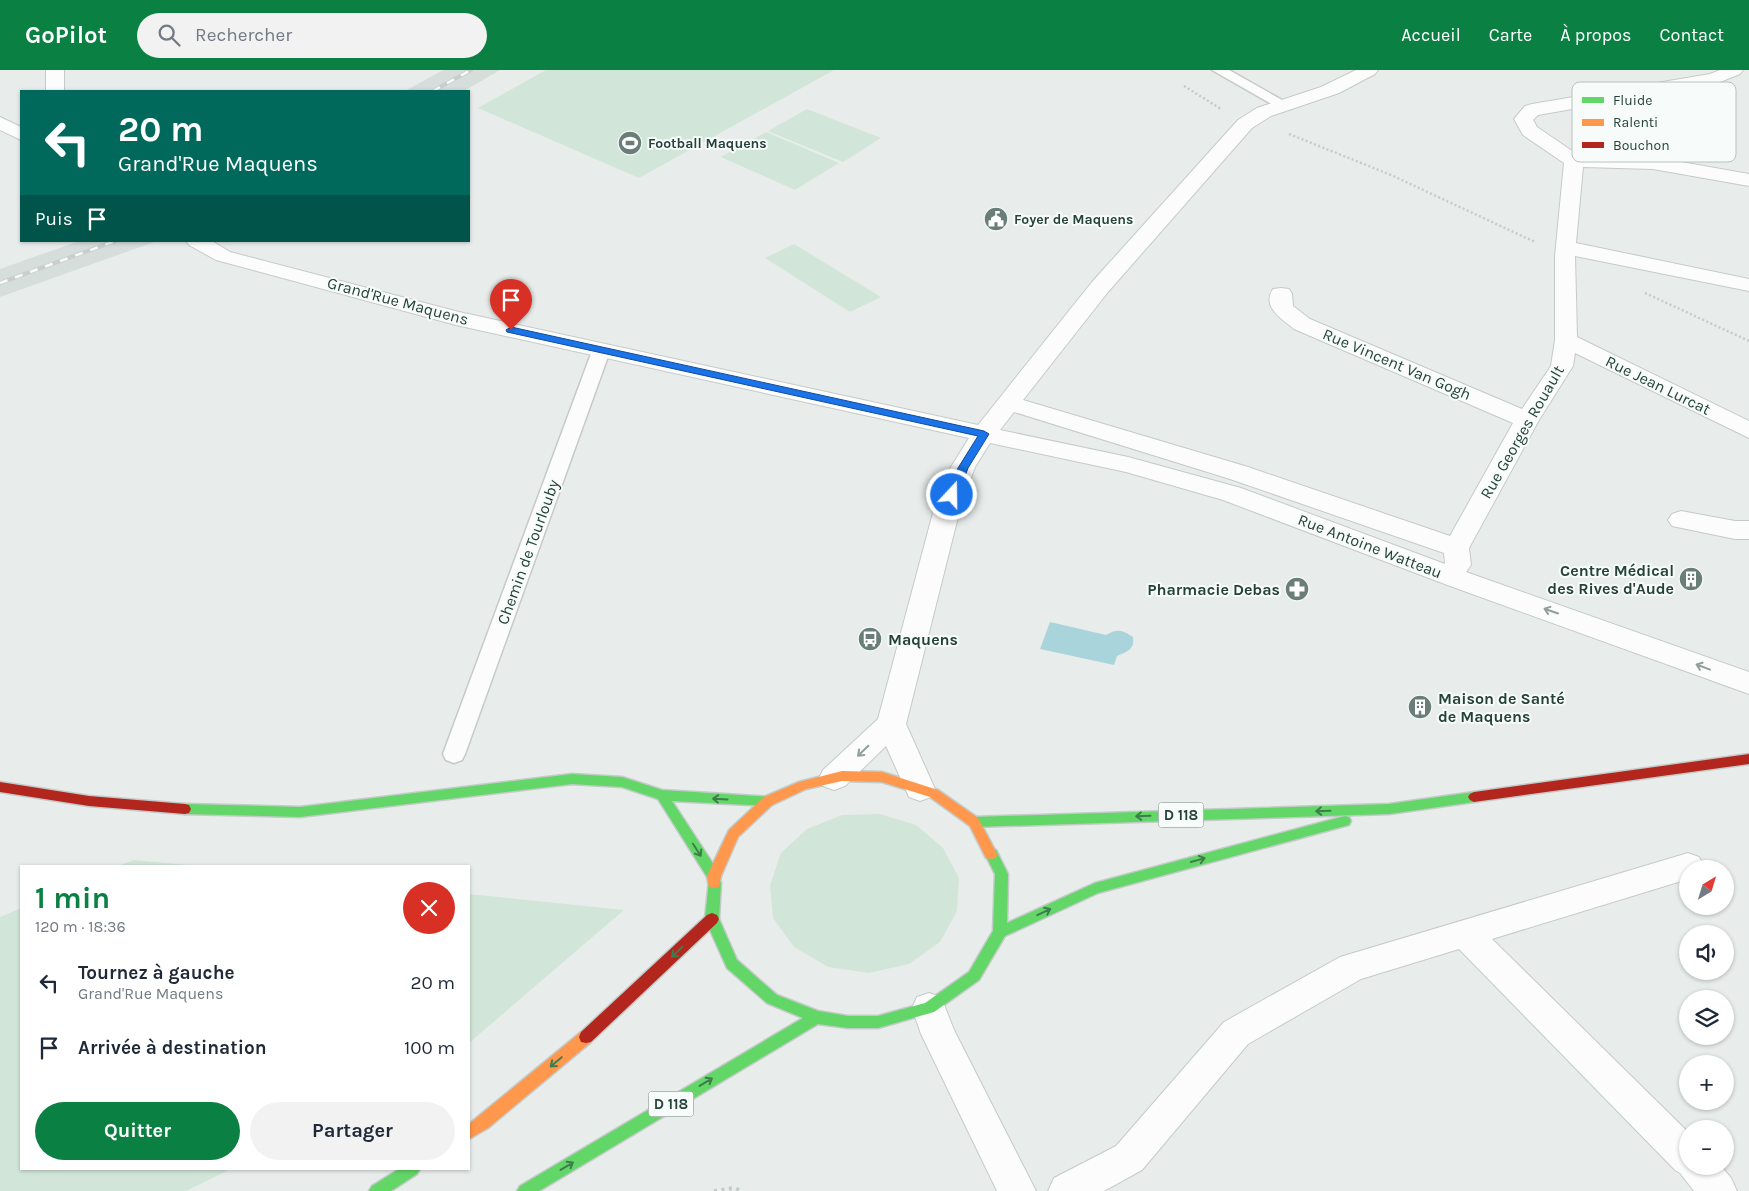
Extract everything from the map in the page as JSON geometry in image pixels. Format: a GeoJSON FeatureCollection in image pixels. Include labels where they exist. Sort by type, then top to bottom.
{"type":"FeatureCollection","features":[{"type":"Feature","properties":{"kind":"main road","name":"D 118"},"geometry":{"type":"LineString","coordinates":[[974,822],[1389,809],[1749,759]]}},
{"type":"Feature","properties":{"kind":"main road"},"geometry":{"type":"LineString","coordinates":[[882,777],[920,789],[934,794],[974,822],[1002,874],[1000,932],[974,976],[929,1008],[878,1022],[848,1022],[817,1017],[772,999],[732,964],[712,919],[714,876],[733,834],[768,801],[803,784],[834,778],[882,777]]}},
{"type":"Feature","properties":{"kind":"main road"},"geometry":{"type":"LineString","coordinates":[[0,787],[89,800],[182,809],[300,812],[572,779],[622,782],[662,795],[768,801]]}},
{"type":"Feature","properties":{"kind":"main road"},"geometry":{"type":"LineString","coordinates":[[662,795],[714,876]]}},
{"type":"Feature","properties":{"kind":"main road","name":"D 118"},"geometry":{"type":"LineString","coordinates":[[1000,932],[1095,888],[1389,809]]}},
{"type":"Feature","properties":{"kind":"main road"},"geometry":{"type":"LineString","coordinates":[[470,1131],[483,1123],[596,1028],[712,919]]}},
{"type":"Feature","properties":{"kind":"main road","name":"D 118"},"geometry":{"type":"LineString","coordinates":[[525,1191],[817,1017]]}},
{"type":"Feature","properties":{"kind":"main road"},"geometry":{"type":"LineString","coordinates":[[377,1191],[410,1170]]}},
{"type":"Feature","properties":{"kind":"street"},"geometry":{"type":"LineString","coordinates":[[55,70],[55,90]]}},
{"type":"Feature","properties":{"kind":"street"},"geometry":{"type":"LineString","coordinates":[[834,778],[891,724],[947,509],[963,468],[984,434],[1100,287],[1245,124],[1253,117],[1282,104],[1327,91],[1369,70]]}},
{"type":"Feature","properties":{"kind":"street"},"geometry":{"type":"LineString","coordinates":[[1697,82],[1715,79],[1734,70]]}},
{"type":"Feature","properties":{"kind":"street"},"geometry":{"type":"LineString","coordinates":[[1572,103],[1532,110],[1524,119],[1530,131],[1572,160]]}},
{"type":"Feature","properties":{"kind":"street"},"geometry":{"type":"LineString","coordinates":[[0,123],[20,133]]}},
{"type":"Feature","properties":{"kind":"street","name":"Rue Georges Rouault"},"geometry":{"type":"LineString","coordinates":[[1456,548],[1527,420],[1562,366],[1566,340],[1566,252],[1571,177],[1574,162]]}},
{"type":"Feature","properties":{"kind":"street"},"geometry":{"type":"LineString","coordinates":[[1614,162],[1653,163],[1749,180]]}},
{"type":"Feature","properties":{"kind":"street","name":"Grand'Rue Maquens"},"geometry":{"type":"LineString","coordinates":[[198,242],[223,256],[456,318],[984,434]]}},
{"type":"Feature","properties":{"kind":"street"},"geometry":{"type":"LineString","coordinates":[[1566,252],[1749,285]]}},
{"type":"Feature","properties":{"kind":"street","name":"Rue Vincent Van Gogh"},"geometry":{"type":"LineString","coordinates":[[1281,294],[1282,308],[1302,324],[1527,420]]}},
{"type":"Feature","properties":{"kind":"street","name":"Rue Jean Lurcat"},"geometry":{"type":"LineString","coordinates":[[1566,340],[1749,430]]}},
{"type":"Feature","properties":{"kind":"street","name":"Rue Antoine Watteau"},"geometry":{"type":"LineString","coordinates":[[1009,403],[1239,473],[1456,548]]}},
{"type":"Feature","properties":{"kind":"street","name":"Rue Antoine Watteau"},"geometry":{"type":"LineString","coordinates":[[984,434],[1128,465],[1232,494],[1459,579],[1749,683]]}},
{"type":"Feature","properties":{"kind":"street"},"geometry":{"type":"LineString","coordinates":[[1682,520],[1735,530],[1749,530]]}},
{"type":"Feature","properties":{"kind":"street"},"geometry":{"type":"LineString","coordinates":[[1456,548],[1459,579]]}},
{"type":"Feature","properties":{"kind":"street"},"geometry":{"type":"LineString","coordinates":[[891,724],[920,789]]}},
{"type":"Feature","properties":{"kind":"street"},"geometry":{"type":"LineString","coordinates":[[1067,1191],[1130,1158],[1236,1033],[1352,967],[1679,869]]}},
{"type":"Feature","properties":{"kind":"street"},"geometry":{"type":"LineString","coordinates":[[1465,933],[1679,1149]]}},
{"type":"Feature","properties":{"kind":"street"},"geometry":{"type":"LineString","coordinates":[[929,1008],[938,1034],[1017,1191]]}},
{"type":"Feature","properties":{"kind":"street"},"geometry":{"type":"LineString","coordinates":[[1704,1175],[1718,1191]]}},
{"type":"Feature","properties":{"kind":"lane"},"geometry":{"type":"LineString","coordinates":[[1219,70],[1282,104]]}},
{"type":"Feature","properties":{"kind":"lane","name":"Chemin de Tourlouby"},"geometry":{"type":"LineString","coordinates":[[454,754],[602,351]]}},
{"type":"Feature","properties":{"kind":"path"},"geometry":{"type":"LineString","coordinates":[[1184,86],[1252,128],[1291,134],[1382,171],[1566,252]]}},
{"type":"Feature","properties":{"kind":"path"},"geometry":{"type":"LineString","coordinates":[[1644,293],[1749,341]]}},
{"type":"Feature","properties":{"kind":"path"},"geometry":{"type":"LineString","coordinates":[[714,1191],[734,1188],[742,1191]]}},
{"type":"Feature","properties":{"kind":"shaded area"},"geometry":{"type":"Polygon","coordinates":[[[443,70],[500,70],[466,90],[407,90],[443,70]]]}},
{"type":"Feature","properties":{"kind":"shaded area"},"geometry":{"type":"Polygon","coordinates":[[[76,242],[154,242],[0,297],[0,269],[76,242]]]}},
{"type":"Feature","properties":{"kind":"green space","name":"Football Maquens"},"geometry":{"type":"Polygon","coordinates":[[[546,70],[834,70],[639,178],[478,108],[546,70]]]}},
{"type":"Feature","properties":{"kind":"green space"},"geometry":{"type":"Polygon","coordinates":[[[807,109],[881,138],[843,162],[768,131],[807,109]]]}},
{"type":"Feature","properties":{"kind":"green space"},"geometry":{"type":"Polygon","coordinates":[[[766,132],[839,163],[795,190],[721,157],[766,132]]]}},
{"type":"Feature","properties":{"kind":"green space"},"geometry":{"type":"Polygon","coordinates":[[[794,244],[881,297],[850,312],[765,258],[794,244]]]}},
{"type":"Feature","properties":{"kind":"green space"},"geometry":{"type":"Polygon","coordinates":[[[880,814],[916,825],[943,848],[959,878],[957,911],[940,942],[909,964],[869,973],[828,967],[794,947],[773,918],[770,885],[781,853],[807,829],[842,815],[880,814]]]}},
{"type":"Feature","properties":{"kind":"green space"},"geometry":{"type":"Polygon","coordinates":[[[134,860],[187,865],[121,865],[134,860]]]}},
{"type":"Feature","properties":{"kind":"green space"},"geometry":{"type":"Polygon","coordinates":[[[470,894],[624,910],[470,1042],[470,894]]]}},
{"type":"Feature","properties":{"kind":"green space"},"geometry":{"type":"Polygon","coordinates":[[[20,908],[20,1170],[229,1170],[186,1191],[0,1191],[0,917],[20,908]]]}},
{"type":"Feature","properties":{"kind":"water"},"geometry":{"type":"Polygon","coordinates":[[[1050,622],[1106,635],[1113,631],[1123,631],[1133,637],[1133,645],[1129,650],[1117,656],[1114,665],[1040,649],[1050,622]]]}},
{"type":"Feature","properties":{"kind":"railway"},"geometry":{"type":"LineString","coordinates":[[435,90],[471,70]]}},
{"type":"Feature","properties":{"kind":"railway"},"geometry":{"type":"LineString","coordinates":[[0,283],[112,242]]}},
{"type":"Feature","properties":{"kind":"traffic: fast"},"geometry":{"type":"LineString","coordinates":[[185,809],[300,812],[572,779],[622,782],[662,795],[768,801]]}},
{"type":"Feature","properties":{"kind":"traffic: fast"},"geometry":{"type":"LineString","coordinates":[[662,795],[714,876]]}},
{"type":"Feature","properties":{"kind":"traffic: fast"},"geometry":{"type":"LineString","coordinates":[[974,822],[1389,809],[1474,797]]}},
{"type":"Feature","properties":{"kind":"traffic: fast"},"geometry":{"type":"LineString","coordinates":[[1000,932],[1095,888],[1345,821]]}},
{"type":"Feature","properties":{"kind":"traffic: fast"},"geometry":{"type":"LineString","coordinates":[[714,883],[712,919],[732,964],[772,999],[817,1017],[848,1022],[878,1022],[929,1008],[974,976],[1000,932],[1002,874],[991,854]]}},
{"type":"Feature","properties":{"kind":"traffic: fast"},"geometry":{"type":"LineString","coordinates":[[525,1191],[817,1017]]}},
{"type":"Feature","properties":{"kind":"traffic: fast"},"geometry":{"type":"LineString","coordinates":[[377,1191],[410,1170]]}},
{"type":"Feature","properties":{"kind":"traffic: slow"},"geometry":{"type":"LineString","coordinates":[[842,776],[882,777],[934,793],[974,822],[991,854]]}},
{"type":"Feature","properties":{"kind":"traffic: slow"},"geometry":{"type":"LineString","coordinates":[[714,883],[714,876],[733,834],[768,801],[803,785],[842,776]]}},
{"type":"Feature","properties":{"kind":"traffic: slow"},"geometry":{"type":"LineString","coordinates":[[470,1131],[483,1123],[586,1037]]}},
{"type":"Feature","properties":{"kind":"traffic: jam"},"geometry":{"type":"LineString","coordinates":[[1474,797],[1749,759]]}},
{"type":"Feature","properties":{"kind":"traffic: jam"},"geometry":{"type":"LineString","coordinates":[[0,787],[89,801],[185,809]]}},
{"type":"Feature","properties":{"kind":"traffic: jam"},"geometry":{"type":"LineString","coordinates":[[586,1037],[712,919]]}},
{"type":"Feature","properties":{"kind":"place","name":"Football Maquens"},"geometry":{"type":"Point","coordinates":[630,143]}},
{"type":"Feature","properties":{"kind":"place","name":"Foyer de Maquens"},"geometry":{"type":"Point","coordinates":[996,219]}},
{"type":"Feature","properties":{"kind":"place","name":"Centre Médical des Rives d'Aude"},"geometry":{"type":"Point","coordinates":[1691,579]}},
{"type":"Feature","properties":{"kind":"place","name":"Pharmacie Debas"},"geometry":{"type":"Point","coordinates":[1297,589]}},
{"type":"Feature","properties":{"kind":"place","name":"Maquens"},"geometry":{"type":"Point","coordinates":[870,639]}},
{"type":"Feature","properties":{"kind":"place","name":"Maison de Santé de Maquens"},"geometry":{"type":"Point","coordinates":[1420,707]}},
{"type":"Feature","properties":{"kind":"route"},"geometry":{"type":"LineString","coordinates":[[511,330],[694,372],[984,434],[963,468],[952,495]]}}]}
